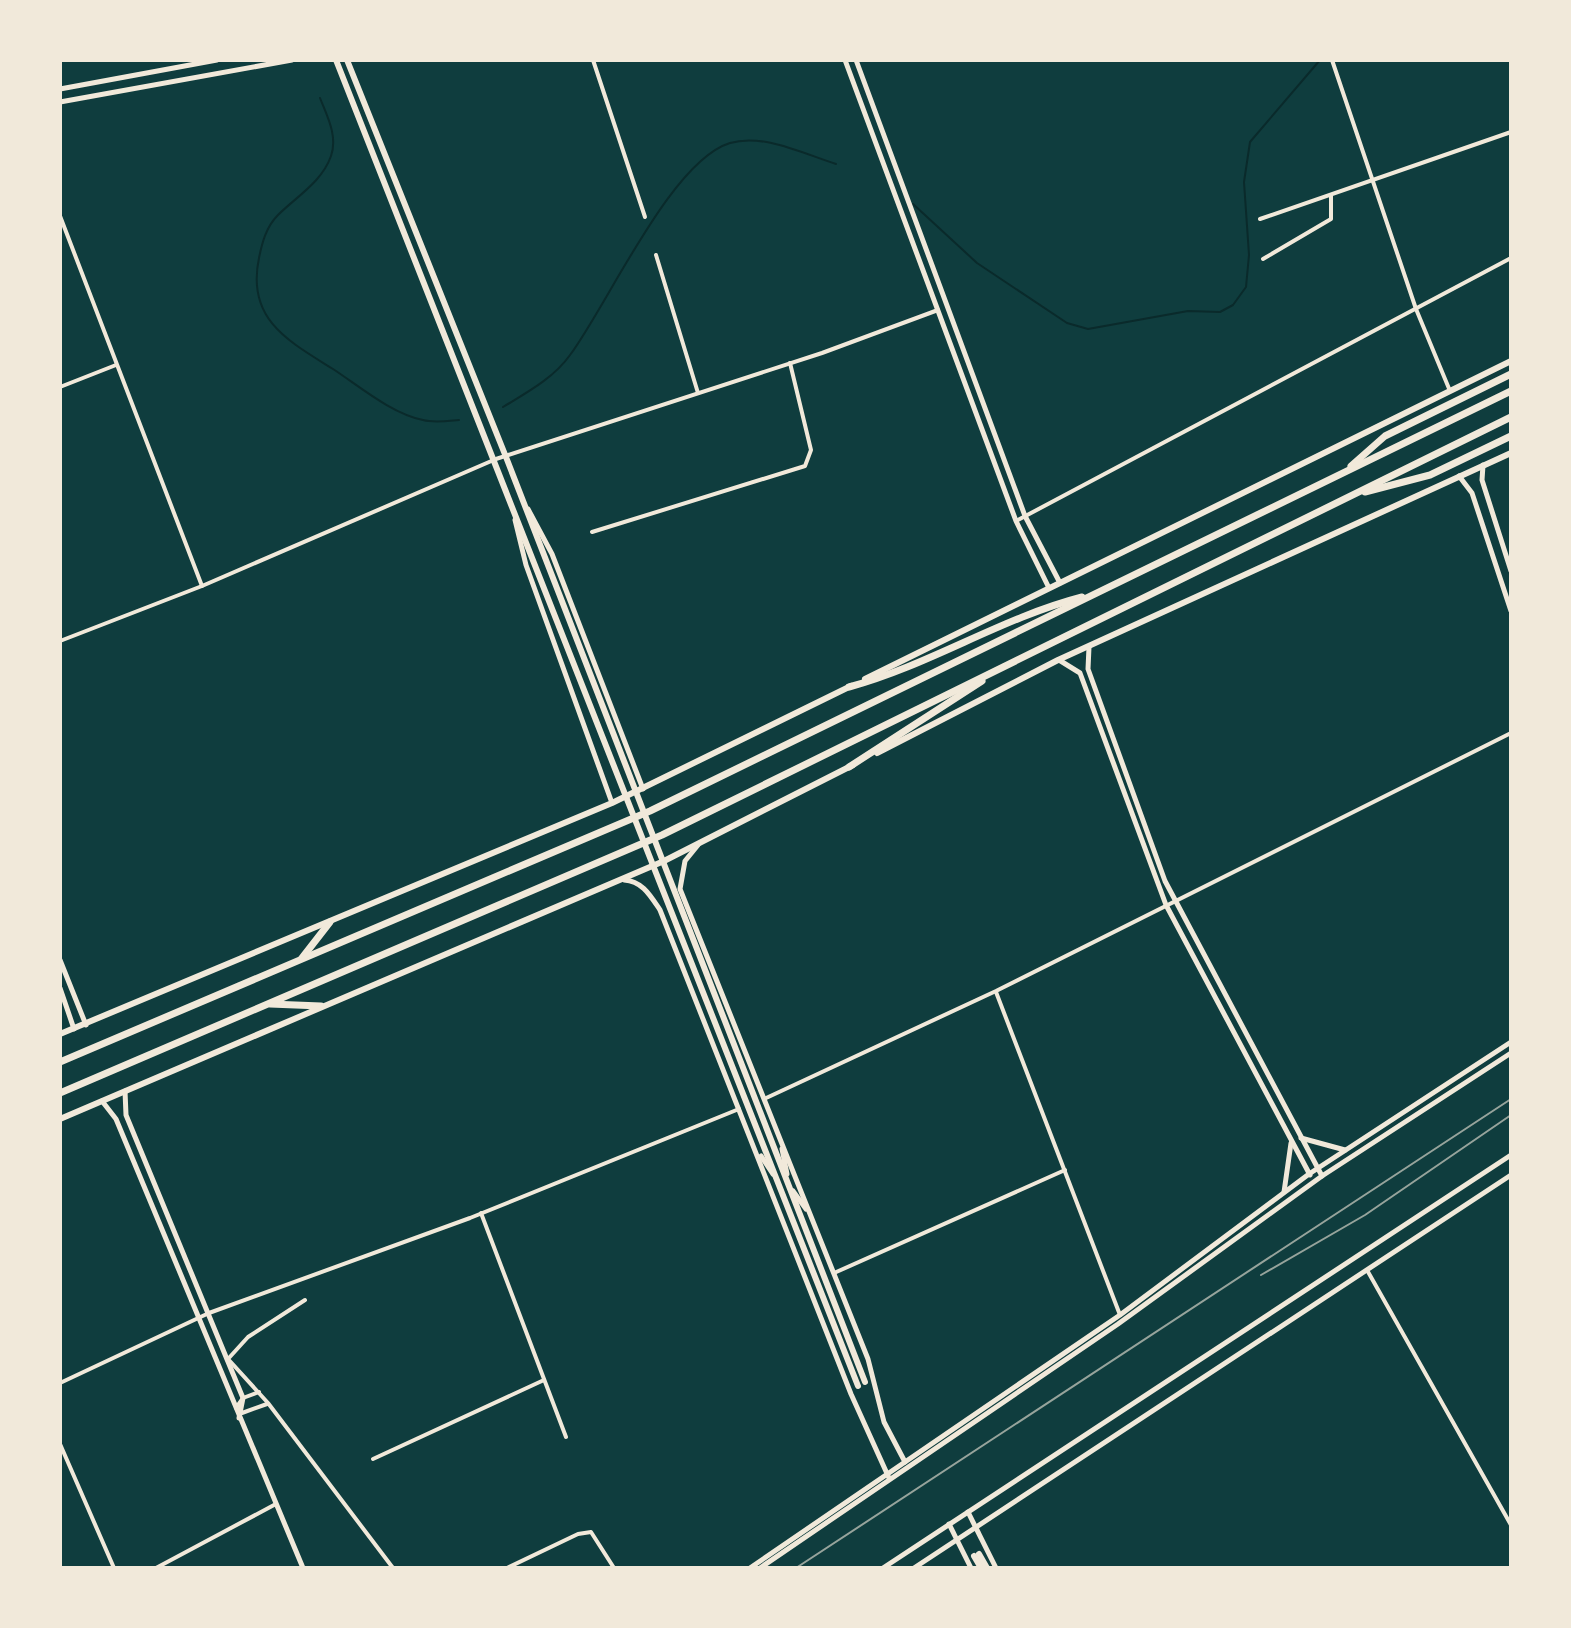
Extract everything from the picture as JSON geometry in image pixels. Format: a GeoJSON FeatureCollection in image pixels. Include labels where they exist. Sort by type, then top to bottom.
{"type":"FeatureCollection","features":[{"type":"Feature","properties":{"kind":"highway"},"geometry":{"type":"LineString","coordinates":[[1344,473],[1385,436],[1511,374]]}},
{"type":"Feature","properties":{"kind":"highway"},"geometry":{"type":"LineString","coordinates":[[60,1062],[650,811],[1511,391]]}},
{"type":"Feature","properties":{"kind":"highway"},"geometry":{"type":"LineString","coordinates":[[61,1092],[662,835],[1511,417]]}},
{"type":"Feature","properties":{"kind":"highway"},"geometry":{"type":"LineString","coordinates":[[1351,495],[1430,475],[1511,436]]}},
{"type":"Feature","properties":{"kind":"highway"},"geometry":{"type":"LineString","coordinates":[[849,687],[896,674],[1034,609],[1100,592]]}},
{"type":"Feature","properties":{"kind":"highway"},"geometry":{"type":"LineString","coordinates":[[849,767],[1012,662]]}},
{"type":"Feature","properties":{"kind":"highway"},"geometry":{"type":"LineString","coordinates":[[301,960],[330,922]]}},
{"type":"Feature","properties":{"kind":"highway"},"geometry":{"type":"LineString","coordinates":[[268,1004],[321,1006]]}},
{"type":"Feature","properties":{"kind":"main road"},"geometry":{"type":"LineString","coordinates":[[336,60],[496,459],[510,502],[708,1008],[862,1384],[789,1186],[543,558],[520,491],[347,60]]}},
{"type":"Feature","properties":{"kind":"main road"},"geometry":{"type":"LineString","coordinates":[[60,1034],[87,1026],[643,789],[1511,361]]}},
{"type":"Feature","properties":{"kind":"main road"},"geometry":{"type":"LineString","coordinates":[[60,1119],[619,880],[703,841],[1058,660],[1511,453]]}},
{"type":"Feature","properties":{"kind":"main road"},"geometry":{"type":"LineString","coordinates":[[981,1568],[977,1555],[987,1568]]}},
{"type":"Feature","properties":{"kind":"street"},"geometry":{"type":"LineString","coordinates":[[60,89],[217,60]]}},
{"type":"Feature","properties":{"kind":"street"},"geometry":{"type":"LineString","coordinates":[[60,102],[292,60]]}},
{"type":"Feature","properties":{"kind":"street"},"geometry":{"type":"LineString","coordinates":[[593,60],[645,217]]}},
{"type":"Feature","properties":{"kind":"street"},"geometry":{"type":"LineString","coordinates":[[845,60],[1016,521],[1049,588]]}},
{"type":"Feature","properties":{"kind":"street"},"geometry":{"type":"LineString","coordinates":[[856,60],[1025,516],[1060,583]]}},
{"type":"Feature","properties":{"kind":"street"},"geometry":{"type":"LineString","coordinates":[[1332,60],[1416,309],[1450,391]]}},
{"type":"Feature","properties":{"kind":"street"},"geometry":{"type":"LineString","coordinates":[[1260,219],[1511,132]]}},
{"type":"Feature","properties":{"kind":"street"},"geometry":{"type":"LineString","coordinates":[[1263,259],[1331,219],[1331,196]]}},
{"type":"Feature","properties":{"kind":"street"},"geometry":{"type":"LineString","coordinates":[[60,216],[202,586]]}},
{"type":"Feature","properties":{"kind":"street"},"geometry":{"type":"LineString","coordinates":[[656,255],[698,393]]}},
{"type":"Feature","properties":{"kind":"street"},"geometry":{"type":"LineString","coordinates":[[1016,521],[1511,258]]}},
{"type":"Feature","properties":{"kind":"street"},"geometry":{"type":"LineString","coordinates":[[60,641],[202,586],[496,459],[790,363],[938,310]]}},
{"type":"Feature","properties":{"kind":"street"},"geometry":{"type":"LineString","coordinates":[[592,532],[805,466],[811,450],[790,363]]}},
{"type":"Feature","properties":{"kind":"street"},"geometry":{"type":"LineString","coordinates":[[60,387],[116,365]]}},
{"type":"Feature","properties":{"kind":"street"},"geometry":{"type":"LineString","coordinates":[[1483,465],[1485,492],[1511,571]]}},
{"type":"Feature","properties":{"kind":"street"},"geometry":{"type":"LineString","coordinates":[[1459,476],[1472,493],[1511,611]]}},
{"type":"Feature","properties":{"kind":"street"},"geometry":{"type":"LineString","coordinates":[[520,491],[552,554],[643,789]]}},
{"type":"Feature","properties":{"kind":"street"},"geometry":{"type":"LineString","coordinates":[[510,502],[526,565],[612,803]]}},
{"type":"Feature","properties":{"kind":"street"},"geometry":{"type":"LineString","coordinates":[[1090,645],[1086,657],[1088,669],[1175,900],[1322,1176]]}},
{"type":"Feature","properties":{"kind":"street"},"geometry":{"type":"LineString","coordinates":[[1058,660],[1080,673],[1166,905],[1314,1182]]}},
{"type":"Feature","properties":{"kind":"street"},"geometry":{"type":"LineString","coordinates":[[764,1099],[996,991],[1511,733]]}},
{"type":"Feature","properties":{"kind":"street"},"geometry":{"type":"LineString","coordinates":[[703,841],[685,861],[680,889],[834,1273],[875,1381],[884,1422],[906,1464]]}},
{"type":"Feature","properties":{"kind":"street"},"geometry":{"type":"LineString","coordinates":[[619,880],[636,882],[660,910],[889,1478]]}},
{"type":"Feature","properties":{"kind":"street"},"geometry":{"type":"LineString","coordinates":[[60,960],[87,1026]]}},
{"type":"Feature","properties":{"kind":"street"},"geometry":{"type":"LineString","coordinates":[[60,988],[74,1030]]}},
{"type":"Feature","properties":{"kind":"street"},"geometry":{"type":"LineString","coordinates":[[996,991],[1120,1315]]}},
{"type":"Feature","properties":{"kind":"street"},"geometry":{"type":"LineString","coordinates":[[760,1568],[1120,1315],[1309,1174],[1511,1042]]}},
{"type":"Feature","properties":{"kind":"street"},"geometry":{"type":"LineString","coordinates":[[906,1464],[1118,1324],[1322,1176],[1511,1053]]}},
{"type":"Feature","properties":{"kind":"street"},"geometry":{"type":"LineString","coordinates":[[125,1091],[126,1115],[243,1398],[239,1419]]}},
{"type":"Feature","properties":{"kind":"street"},"geometry":{"type":"LineString","coordinates":[[102,1101],[116,1119],[274,1505],[303,1568]]}},
{"type":"Feature","properties":{"kind":"street"},"geometry":{"type":"LineString","coordinates":[[60,1383],[209,1313],[481,1213],[739,1109]]}},
{"type":"Feature","properties":{"kind":"street"},"geometry":{"type":"LineString","coordinates":[[779,1134],[789,1186],[811,1216]]}},
{"type":"Feature","properties":{"kind":"street"},"geometry":{"type":"LineString","coordinates":[[1300,1138],[1346,1150]]}},
{"type":"Feature","properties":{"kind":"street"},"geometry":{"type":"LineString","coordinates":[[752,1141],[781,1189],[785,1222]]}},
{"type":"Feature","properties":{"kind":"street"},"geometry":{"type":"LineString","coordinates":[[1284,1193],[1291,1142]]}},
{"type":"Feature","properties":{"kind":"street"},"geometry":{"type":"LineString","coordinates":[[883,1568],[1511,1155]]}},
{"type":"Feature","properties":{"kind":"street"},"geometry":{"type":"LineString","coordinates":[[834,1273],[1065,1170]]}},
{"type":"Feature","properties":{"kind":"street"},"geometry":{"type":"LineString","coordinates":[[914,1568],[1511,1175]]}},
{"type":"Feature","properties":{"kind":"street"},"geometry":{"type":"LineString","coordinates":[[481,1213],[566,1437]]}},
{"type":"Feature","properties":{"kind":"street"},"geometry":{"type":"LineString","coordinates":[[1367,1270],[1511,1525]]}},
{"type":"Feature","properties":{"kind":"street"},"geometry":{"type":"LineString","coordinates":[[228,1359],[248,1337],[305,1300]]}},
{"type":"Feature","properties":{"kind":"street"},"geometry":{"type":"LineString","coordinates":[[228,1359],[268,1403],[393,1568]]}},
{"type":"Feature","properties":{"kind":"street"},"geometry":{"type":"LineString","coordinates":[[373,1459],[544,1380]]}},
{"type":"Feature","properties":{"kind":"street"},"geometry":{"type":"LineString","coordinates":[[236,1408],[243,1398],[259,1392]]}},
{"type":"Feature","properties":{"kind":"street"},"geometry":{"type":"LineString","coordinates":[[239,1419],[243,1411],[268,1403]]}},
{"type":"Feature","properties":{"kind":"street"},"geometry":{"type":"LineString","coordinates":[[60,1444],[114,1568]]}},
{"type":"Feature","properties":{"kind":"street"},"geometry":{"type":"LineString","coordinates":[[750,1568],[889,1478]]}},
{"type":"Feature","properties":{"kind":"street"},"geometry":{"type":"LineString","coordinates":[[156,1568],[274,1505]]}},
{"type":"Feature","properties":{"kind":"street"},"geometry":{"type":"LineString","coordinates":[[968,1512],[996,1568]]}},
{"type":"Feature","properties":{"kind":"street"},"geometry":{"type":"LineString","coordinates":[[949,1524],[971,1568]]}},
{"type":"Feature","properties":{"kind":"street"},"geometry":{"type":"LineString","coordinates":[[507,1568],[578,1534],[591,1532],[614,1568]]}},
{"type":"Feature","properties":{"kind":"waterway"},"geometry":{"type":"LineString","coordinates":[[913,204],[977,263],[1067,323],[1088,329],[1188,311],[1220,312],[1233,305],[1246,287],[1249,255],[1244,182],[1250,142],[1320,60]]}},
{"type":"Feature","properties":{"kind":"waterway"},"geometry":{"type":"LineString","coordinates":[[320,98],[332,134],[333,149],[321,174],[278,215],[265,235],[257,279],[265,313],[286,338],[388,406],[427,421],[459,420]]}},
{"type":"Feature","properties":{"kind":"waterway"},"geometry":{"type":"LineString","coordinates":[[503,407],[556,371],[570,355],[663,205],[708,155],[730,143],[756,141],[783,146],[836,164]]}},
{"type":"Feature","properties":{"kind":"railway"},"geometry":{"type":"LineString","coordinates":[[796,1568],[1511,1099]]}},
{"type":"Feature","properties":{"kind":"railway"},"geometry":{"type":"LineString","coordinates":[[1261,1275],[1365,1215],[1511,1115]]}}]}
